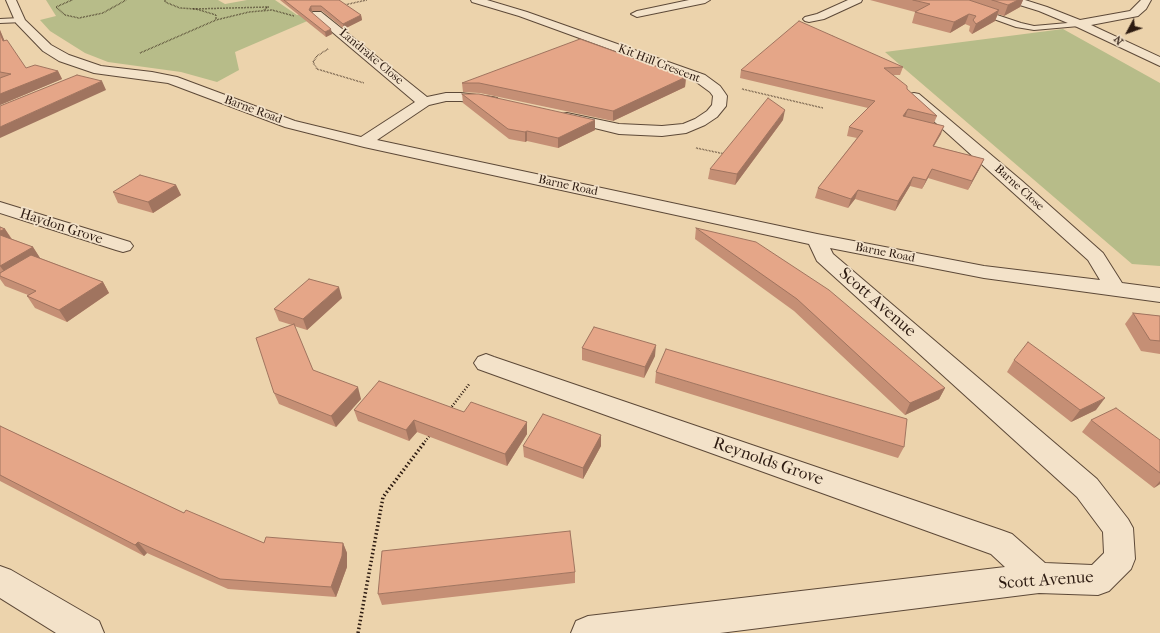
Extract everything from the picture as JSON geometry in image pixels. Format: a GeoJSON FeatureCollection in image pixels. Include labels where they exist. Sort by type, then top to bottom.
{"type":"FeatureCollection","features":[{"type":"Feature","properties":{"kind":"street","name":"Barne Road"},"geometry":{"type":"LineString","coordinates":[[11,0],[20,20],[47,48],[64,58],[99,70],[152,76],[172,80],[290,124],[364,142],[817,240],[984,272],[1160,295]]}},
{"type":"Feature","properties":{"kind":"street","name":"Kit Hill Crescent"},"geometry":{"type":"LineString","coordinates":[[476,0],[523,14],[675,68],[700,78],[712,86],[720,96],[719,106],[712,114],[700,122],[686,128],[662,131],[619,129],[557,115]]}},
{"type":"Feature","properties":{"kind":"street"},"geometry":{"type":"LineString","coordinates":[[637,14],[705,0]]}},
{"type":"Feature","properties":{"kind":"street"},"geometry":{"type":"LineString","coordinates":[[809,19],[820,17],[856,0]]}},
{"type":"Feature","properties":{"kind":"street"},"geometry":{"type":"LineString","coordinates":[[1014,0],[1043,9],[1079,24],[1160,62]]}},
{"type":"Feature","properties":{"kind":"street"},"geometry":{"type":"LineString","coordinates":[[1079,24],[1134,14],[1142,8],[1146,0]]}},
{"type":"Feature","properties":{"kind":"street","name":"Landrake Close"},"geometry":{"type":"LineString","coordinates":[[318,14],[424,102]]}},
{"type":"Feature","properties":{"kind":"street"},"geometry":{"type":"LineString","coordinates":[[78,79],[99,70]]}},
{"type":"Feature","properties":{"kind":"street","name":"Barne Close"},"geometry":{"type":"LineString","coordinates":[[912,96],[1016,185],[1096,257],[1116,290]]}},
{"type":"Feature","properties":{"kind":"street"},"geometry":{"type":"LineString","coordinates":[[364,142],[424,102],[446,97],[461,97],[480,98],[503,103]]}},
{"type":"Feature","properties":{"kind":"street","name":"Haydon Grove"},"geometry":{"type":"LineString","coordinates":[[0,207],[123,246]]}},
{"type":"Feature","properties":{"kind":"street","name":"Scott Avenue"},"geometry":{"type":"LineString","coordinates":[[588,633],[1039,578],[1098,580],[1120,559],[1118,528],[1087,488],[824,257],[817,240]]}},
{"type":"Feature","properties":{"kind":"street","name":"Reynolds Grove"},"geometry":{"type":"LineString","coordinates":[[486,363],[1001,544],[1039,578]]}},
{"type":"Feature","properties":{"kind":"street"},"geometry":{"type":"LineString","coordinates":[[0,581],[88,633]]}},
{"type":"Feature","properties":{"kind":"lane"},"geometry":{"type":"LineString","coordinates":[[945,0],[1019,25],[1034,28],[1079,24]]}},
{"type":"Feature","properties":{"kind":"lane"},"geometry":{"type":"LineString","coordinates":[[0,21],[20,20]]}},
{"type":"Feature","properties":{"kind":"path"},"geometry":{"type":"LineString","coordinates":[[72,0],[56,7],[65,15],[79,18],[103,13],[126,0]]}},
{"type":"Feature","properties":{"kind":"path"},"geometry":{"type":"LineString","coordinates":[[165,0],[165,2],[180,8],[268,7],[264,10]]}},
{"type":"Feature","properties":{"kind":"path"},"geometry":{"type":"LineString","coordinates":[[193,9],[216,15],[216,20]]}},
{"type":"Feature","properties":{"kind":"path"},"geometry":{"type":"LineString","coordinates":[[99,70],[216,20],[264,10],[272,10],[298,16],[318,14]]}},
{"type":"Feature","properties":{"kind":"path"},"geometry":{"type":"LineString","coordinates":[[809,19],[806,24],[877,55],[882,60]]}},
{"type":"Feature","properties":{"kind":"path"},"geometry":{"type":"LineString","coordinates":[[712,86],[731,86],[823,108]]}},
{"type":"Feature","properties":{"kind":"path"},"geometry":{"type":"LineString","coordinates":[[449,411],[486,363]]}},
{"type":"Feature","properties":{"kind":"path"},"geometry":{"type":"LineString","coordinates":[[358,633],[384,497],[435,430]]}},
{"type":"Feature","properties":{"kind":"green space"},"geometry":{"type":"Polygon","coordinates":[[[46,0],[218,0],[225,4],[247,0],[275,0],[297,15],[308,13],[312,19],[235,52],[239,70],[217,82],[181,72],[108,62],[85,53],[50,31],[40,20],[56,16],[46,0]]]}},
{"type":"Feature","properties":{"kind":"green space"},"geometry":{"type":"Polygon","coordinates":[[[1063,29],[1160,83],[1160,266],[1132,264],[885,52],[1063,29]]]}},
{"type":"Feature","properties":{"kind":"building"},"geometry":{"type":"Polygon","coordinates":[[[284,0],[339,0],[361,15],[343,24],[321,6],[311,6],[309,10],[331,29],[325,32],[284,0]]]}},
{"type":"Feature","properties":{"kind":"building"},"geometry":{"type":"Polygon","coordinates":[[[913,0],[969,0],[999,10],[976,24],[973,20],[976,16],[969,14],[954,22],[915,12],[930,4],[913,0]]]}},
{"type":"Feature","properties":{"kind":"building"},"geometry":{"type":"Polygon","coordinates":[[[992,0],[1018,0],[1008,5],[992,0]]]}},
{"type":"Feature","properties":{"kind":"building"},"geometry":{"type":"Polygon","coordinates":[[[799,21],[903,67],[884,68],[907,86],[907,89],[937,116],[908,109],[903,116],[944,126],[933,146],[984,159],[972,181],[932,169],[926,180],[913,177],[898,201],[858,190],[851,199],[818,188],[863,131],[849,127],[875,101],[741,70],[799,21]]]}},
{"type":"Feature","properties":{"kind":"building"},"geometry":{"type":"Polygon","coordinates":[[[0,33],[3,41],[7,40],[26,68],[35,65],[58,71],[0,94],[0,78],[11,74],[0,72],[0,33]]]}},
{"type":"Feature","properties":{"kind":"building"},"geometry":{"type":"Polygon","coordinates":[[[580,39],[686,77],[613,111],[479,83],[462,83],[580,39]]]}},
{"type":"Feature","properties":{"kind":"building"},"geometry":{"type":"Polygon","coordinates":[[[77,75],[102,81],[0,127],[0,106],[77,75]]]}},
{"type":"Feature","properties":{"kind":"building"},"geometry":{"type":"Polygon","coordinates":[[[462,94],[479,94],[595,120],[558,138],[527,131],[525,132],[508,129],[462,94]]]}},
{"type":"Feature","properties":{"kind":"building"},"geometry":{"type":"Polygon","coordinates":[[[768,98],[785,110],[737,174],[710,169],[768,98]]]}},
{"type":"Feature","properties":{"kind":"building"},"geometry":{"type":"Polygon","coordinates":[[[140,175],[176,185],[148,202],[113,192],[140,175]]]}},
{"type":"Feature","properties":{"kind":"building"},"geometry":{"type":"Polygon","coordinates":[[[696,228],[756,242],[829,290],[945,388],[910,403],[797,299],[696,228]]]}},
{"type":"Feature","properties":{"kind":"building"},"geometry":{"type":"Polygon","coordinates":[[[0,235],[33,247],[0,266],[0,235]]]}},
{"type":"Feature","properties":{"kind":"building"},"geometry":{"type":"Polygon","coordinates":[[[31,255],[103,282],[59,310],[27,296],[36,291],[0,276],[0,273],[31,255]]]}},
{"type":"Feature","properties":{"kind":"building"},"geometry":{"type":"Polygon","coordinates":[[[309,279],[339,287],[303,319],[274,309],[309,279]]]}},
{"type":"Feature","properties":{"kind":"building"},"geometry":{"type":"Polygon","coordinates":[[[1133,313],[1160,316],[1160,341],[1150,340],[1133,313]]]}},
{"type":"Feature","properties":{"kind":"building"},"geometry":{"type":"Polygon","coordinates":[[[294,324],[313,370],[358,387],[331,416],[274,393],[256,338],[294,324]]]}},
{"type":"Feature","properties":{"kind":"building"},"geometry":{"type":"Polygon","coordinates":[[[594,327],[656,345],[645,367],[582,348],[594,327]]]}},
{"type":"Feature","properties":{"kind":"building"},"geometry":{"type":"Polygon","coordinates":[[[1028,342],[1105,398],[1080,410],[1014,360],[1028,342]]]}},
{"type":"Feature","properties":{"kind":"building"},"geometry":{"type":"Polygon","coordinates":[[[666,349],[907,419],[904,447],[656,372],[666,349]]]}},
{"type":"Feature","properties":{"kind":"building"},"geometry":{"type":"Polygon","coordinates":[[[379,381],[464,412],[471,402],[527,422],[505,454],[414,420],[406,430],[354,410],[379,381]]]}},
{"type":"Feature","properties":{"kind":"building"},"geometry":{"type":"Polygon","coordinates":[[[1116,408],[1160,440],[1160,473],[1091,420],[1116,408]]]}},
{"type":"Feature","properties":{"kind":"building"},"geometry":{"type":"Polygon","coordinates":[[[543,414],[601,435],[583,468],[523,446],[543,414]]]}},
{"type":"Feature","properties":{"kind":"building"},"geometry":{"type":"Polygon","coordinates":[[[0,426],[184,513],[186,510],[264,543],[266,537],[343,543],[342,556],[331,587],[220,579],[138,542],[135,545],[0,475],[0,426]]]}},
{"type":"Feature","properties":{"kind":"building"},"geometry":{"type":"Polygon","coordinates":[[[570,531],[575,572],[378,594],[382,551],[570,531]]]}}]}
